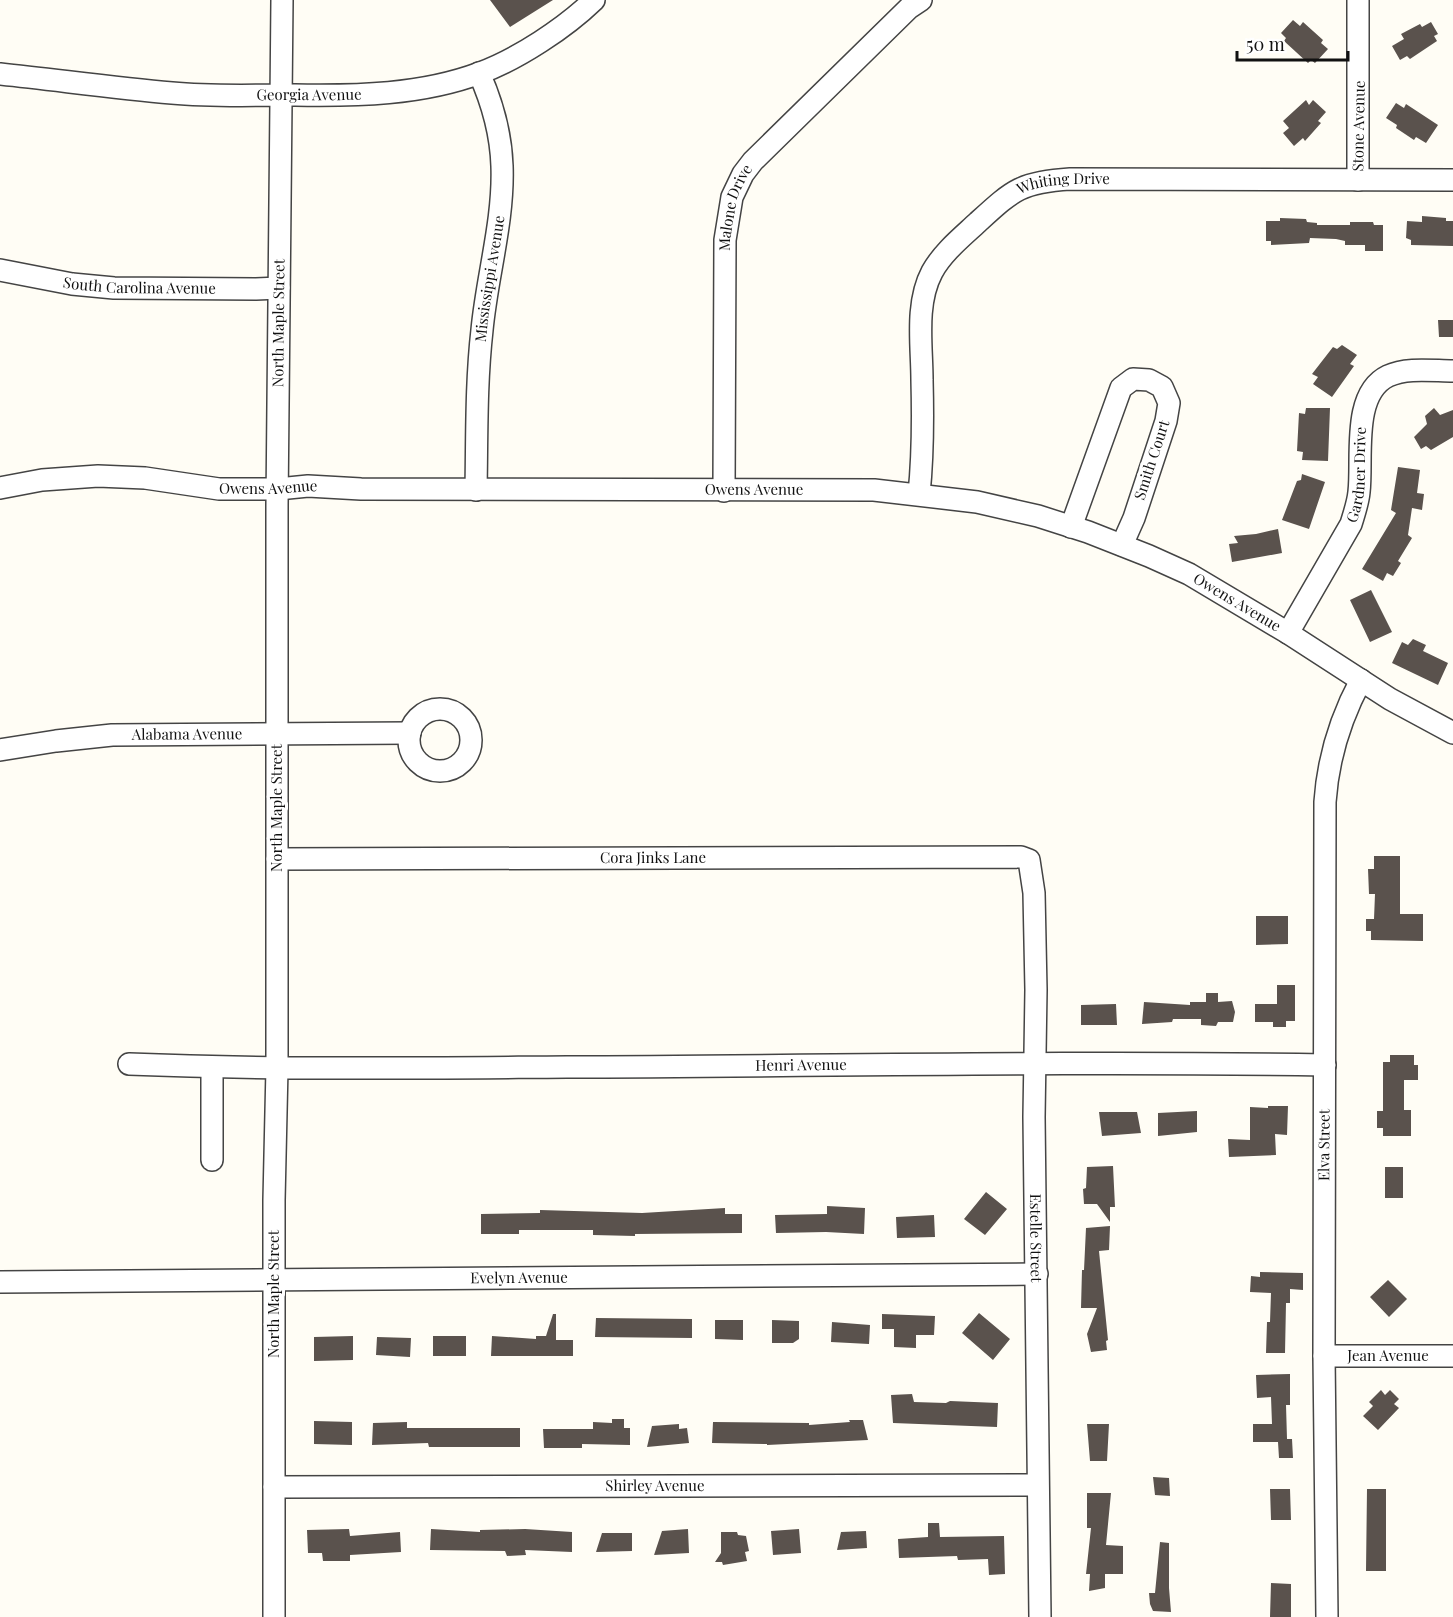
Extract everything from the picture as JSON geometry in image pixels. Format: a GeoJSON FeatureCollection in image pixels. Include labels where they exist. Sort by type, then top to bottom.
{"type":"FeatureCollection","features":[{"type":"Feature","properties":{"kind":"street","name":"North Maple Street"},"geometry":{"type":"LineString","coordinates":[[274,1617],[279,95],[282,0]]}},
{"type":"Feature","properties":{"kind":"street","name":"Georgia Avenue"},"geometry":{"type":"LineString","coordinates":[[0,74],[174,93],[355,96],[420,89],[479,73],[542,40],[575,18],[594,0]]}},
{"type":"Feature","properties":{"kind":"street","name":"Malone Drive"},"geometry":{"type":"LineString","coordinates":[[724,491],[724,240],[732,197],[743,174],[766,148],[901,16],[921,0]]}},
{"type":"Feature","properties":{"kind":"street","name":"Stone Avenue"},"geometry":{"type":"LineString","coordinates":[[1358,0],[1358,180]]}},
{"type":"Feature","properties":{"kind":"street","name":"Mississippi Avenue"},"geometry":{"type":"LineString","coordinates":[[476,490],[478,367],[485,300],[500,210],[502,179],[498,127],[479,73]]}},
{"type":"Feature","properties":{"kind":"street","name":"Whiting Drive"},"geometry":{"type":"LineString","coordinates":[[919,494],[922,468],[921,325],[926,287],[940,259],[1018,188],[1037,182],[1070,179],[1453,180]]}},
{"type":"Feature","properties":{"kind":"street","name":"South Carolina Avenue"},"geometry":{"type":"LineString","coordinates":[[0,270],[72,284],[114,288],[279,288]]}},
{"type":"Feature","properties":{"kind":"street","name":"Gardner Drive"},"geometry":{"type":"LineString","coordinates":[[1288,633],[1351,524],[1359,493],[1360,428],[1369,394],[1387,376],[1410,371],[1453,371]]}},
{"type":"Feature","properties":{"kind":"street","name":"Smith Court"},"geometry":{"type":"LineString","coordinates":[[1071,526],[1121,388],[1133,380],[1149,380],[1162,387],[1169,403],[1166,422],[1134,518],[1122,545]]}},
{"type":"Feature","properties":{"kind":"street","name":"Owens Avenue"},"geometry":{"type":"LineString","coordinates":[[0,488],[42,480],[98,476],[145,478],[219,489],[278,489],[308,486],[476,490],[874,490],[977,502],[1071,526],[1189,574],[1288,633],[1390,699],[1453,733]]}},
{"type":"Feature","properties":{"kind":"street","name":"Elva Street"},"geometry":{"type":"LineString","coordinates":[[1327,1617],[1324,1356],[1325,802],[1327,775],[1333,747],[1346,708],[1360,680]]}},
{"type":"Feature","properties":{"kind":"street","name":"Alabama Avenue"},"geometry":{"type":"LineString","coordinates":[[0,750],[112,735],[410,733]]}},
{"type":"Feature","properties":{"kind":"street","name":"Cora Jinks Lane"},"geometry":{"type":"LineString","coordinates":[[277,859],[1021,857],[1029,860]]}},
{"type":"Feature","properties":{"kind":"street","name":"Estelle Street"},"geometry":{"type":"LineString","coordinates":[[1029,860],[1034,894],[1036,990],[1037,1485],[1040,1617]]}},
{"type":"Feature","properties":{"kind":"street","name":"Henri Avenue"},"geometry":{"type":"LineString","coordinates":[[129,1064],[277,1068],[1035,1064],[1325,1065]]}},
{"type":"Feature","properties":{"kind":"street"},"geometry":{"type":"LineString","coordinates":[[212,1067],[212,1160]]}},
{"type":"Feature","properties":{"kind":"street","name":"Evelyn Avenue"},"geometry":{"type":"LineString","coordinates":[[0,1282],[1037,1274]]}},
{"type":"Feature","properties":{"kind":"street","name":"Jean Avenue"},"geometry":{"type":"LineString","coordinates":[[1324,1356],[1453,1356]]}},
{"type":"Feature","properties":{"kind":"street","name":"Shirley Avenue"},"geometry":{"type":"LineString","coordinates":[[274,1488],[1037,1485]]}},
{"type":"Feature","properties":{"kind":"building"},"geometry":{"type":"Polygon","coordinates":[[[490,0],[553,0],[510,27],[490,0]]]}},
{"type":"Feature","properties":{"kind":"building"},"geometry":{"type":"Polygon","coordinates":[[[1293,20],[1300,26],[1303,22],[1323,40],[1321,43],[1328,49],[1315,63],[1311,60],[1308,63],[1284,41],[1286,38],[1281,33],[1293,20]]]}},
{"type":"Feature","properties":{"kind":"building"},"geometry":{"type":"Polygon","coordinates":[[[1431,22],[1438,34],[1434,36],[1437,41],[1410,59],[1407,56],[1400,60],[1392,46],[1404,39],[1401,34],[1420,24],[1422,27],[1431,22]]]}},
{"type":"Feature","properties":{"kind":"building"},"geometry":{"type":"Polygon","coordinates":[[[1306,100],[1309,105],[1313,100],[1326,112],[1318,121],[1321,123],[1305,141],[1303,138],[1294,146],[1283,133],[1289,128],[1283,121],[1306,100]]]}},
{"type":"Feature","properties":{"kind":"building"},"geometry":{"type":"Polygon","coordinates":[[[1396,103],[1404,108],[1406,104],[1438,125],[1426,143],[1416,137],[1414,140],[1386,118],[1396,103]]]}},
{"type":"Feature","properties":{"kind":"building"},"geometry":{"type":"Polygon","coordinates":[[[1422,216],[1446,218],[1446,221],[1453,221],[1453,246],[1411,245],[1411,240],[1406,238],[1407,221],[1422,222],[1422,216]]]}},
{"type":"Feature","properties":{"kind":"building"},"geometry":{"type":"Polygon","coordinates":[[[1280,218],[1306,219],[1307,222],[1317,223],[1317,225],[1373,222],[1374,225],[1383,225],[1383,251],[1365,251],[1365,245],[1345,245],[1345,241],[1336,239],[1310,238],[1309,243],[1271,245],[1271,241],[1266,241],[1266,221],[1280,221],[1280,218]]]}},
{"type":"Feature","properties":{"kind":"building"},"geometry":{"type":"Polygon","coordinates":[[[1438,320],[1453,320],[1453,337],[1439,337],[1438,320]]]}},
{"type":"Feature","properties":{"kind":"building"},"geometry":{"type":"Polygon","coordinates":[[[1342,345],[1357,355],[1350,364],[1354,366],[1332,397],[1313,384],[1318,377],[1312,374],[1333,347],[1337,349],[1342,345]]]}},
{"type":"Feature","properties":{"kind":"building"},"geometry":{"type":"Polygon","coordinates":[[[1306,408],[1330,408],[1328,461],[1302,460],[1303,452],[1297,451],[1299,413],[1305,414],[1306,408]]]}},
{"type":"Feature","properties":{"kind":"building"},"geometry":{"type":"Polygon","coordinates":[[[1434,408],[1440,415],[1453,410],[1453,437],[1431,450],[1426,446],[1421,449],[1414,437],[1427,424],[1425,416],[1434,408]]]}},
{"type":"Feature","properties":{"kind":"building"},"geometry":{"type":"Polygon","coordinates":[[[1398,467],[1420,470],[1417,493],[1424,494],[1422,510],[1412,508],[1408,535],[1412,538],[1398,561],[1401,563],[1393,576],[1387,573],[1383,581],[1362,569],[1396,513],[1391,510],[1398,467]]]}},
{"type":"Feature","properties":{"kind":"building"},"geometry":{"type":"Polygon","coordinates":[[[1302,474],[1325,482],[1309,529],[1282,520],[1302,474]]]}},
{"type":"Feature","properties":{"kind":"building"},"geometry":{"type":"Polygon","coordinates":[[[1278,529],[1282,553],[1232,562],[1229,544],[1238,543],[1234,536],[1278,529]]]}},
{"type":"Feature","properties":{"kind":"building"},"geometry":{"type":"Polygon","coordinates":[[[1371,590],[1392,632],[1370,642],[1350,600],[1371,590]]]}},
{"type":"Feature","properties":{"kind":"building"},"geometry":{"type":"Polygon","coordinates":[[[1413,639],[1426,645],[1423,651],[1448,663],[1438,685],[1392,663],[1402,642],[1408,645],[1413,639]]]}},
{"type":"Feature","properties":{"kind":"building"},"geometry":{"type":"Polygon","coordinates":[[[1374,856],[1400,856],[1400,914],[1423,914],[1423,941],[1371,940],[1371,931],[1366,931],[1366,919],[1374,919],[1375,894],[1369,894],[1368,869],[1374,869],[1374,856]]]}},
{"type":"Feature","properties":{"kind":"building"},"geometry":{"type":"Polygon","coordinates":[[[1256,916],[1288,916],[1288,944],[1256,945],[1256,916]]]}},
{"type":"Feature","properties":{"kind":"building"},"geometry":{"type":"Polygon","coordinates":[[[1277,985],[1295,985],[1295,1021],[1286,1021],[1286,1027],[1273,1027],[1273,1022],[1255,1022],[1255,1004],[1277,1004],[1277,985]]]}},
{"type":"Feature","properties":{"kind":"building"},"geometry":{"type":"Polygon","coordinates":[[[1206,993],[1218,993],[1218,1002],[1232,1001],[1235,1012],[1233,1022],[1218,1022],[1216,1026],[1201,1025],[1201,1019],[1173,1019],[1172,1022],[1142,1024],[1144,1002],[1190,1005],[1190,1002],[1206,1002],[1206,993]]]}},
{"type":"Feature","properties":{"kind":"building"},"geometry":{"type":"Polygon","coordinates":[[[1116,1004],[1117,1025],[1081,1025],[1081,1005],[1116,1004]]]}},
{"type":"Feature","properties":{"kind":"building"},"geometry":{"type":"Polygon","coordinates":[[[1390,1055],[1414,1055],[1414,1065],[1418,1065],[1418,1080],[1404,1080],[1404,1110],[1411,1110],[1411,1136],[1383,1136],[1383,1128],[1377,1128],[1377,1111],[1383,1111],[1383,1062],[1390,1062],[1390,1055]]]}},
{"type":"Feature","properties":{"kind":"building"},"geometry":{"type":"Polygon","coordinates":[[[1268,1106],[1288,1106],[1287,1135],[1275,1134],[1276,1155],[1229,1157],[1228,1139],[1250,1140],[1250,1107],[1268,1108],[1268,1106]]]}},
{"type":"Feature","properties":{"kind":"building"},"geometry":{"type":"Polygon","coordinates":[[[1197,1111],[1197,1132],[1158,1136],[1158,1113],[1197,1111]]]}},
{"type":"Feature","properties":{"kind":"building"},"geometry":{"type":"Polygon","coordinates":[[[1099,1112],[1137,1112],[1141,1133],[1102,1136],[1099,1112]]]}},
{"type":"Feature","properties":{"kind":"building"},"geometry":{"type":"Polygon","coordinates":[[[1113,1166],[1115,1207],[1110,1207],[1110,1222],[1097,1204],[1084,1204],[1083,1189],[1086,1188],[1087,1167],[1113,1166]]]}},
{"type":"Feature","properties":{"kind":"building"},"geometry":{"type":"Polygon","coordinates":[[[1385,1167],[1403,1167],[1403,1198],[1385,1198],[1385,1167]]]}},
{"type":"Feature","properties":{"kind":"building"},"geometry":{"type":"Polygon","coordinates":[[[986,1192],[1007,1209],[985,1235],[964,1219],[986,1192]]]}},
{"type":"Feature","properties":{"kind":"building"},"geometry":{"type":"Polygon","coordinates":[[[827,1206],[865,1208],[864,1234],[776,1233],[775,1215],[827,1214],[827,1206]]]}},
{"type":"Feature","properties":{"kind":"building"},"geometry":{"type":"Polygon","coordinates":[[[725,1208],[725,1214],[742,1214],[742,1233],[635,1234],[635,1236],[593,1235],[593,1230],[519,1230],[519,1234],[481,1234],[481,1214],[540,1213],[540,1210],[642,1213],[725,1208]]]}},
{"type":"Feature","properties":{"kind":"building"},"geometry":{"type":"Polygon","coordinates":[[[934,1215],[935,1237],[897,1238],[896,1217],[934,1215]]]}},
{"type":"Feature","properties":{"kind":"building"},"geometry":{"type":"Polygon","coordinates":[[[1110,1226],[1109,1250],[1099,1251],[1108,1340],[1106,1341],[1107,1350],[1091,1352],[1087,1334],[1097,1308],[1081,1308],[1086,1228],[1110,1226]]]}},
{"type":"Feature","properties":{"kind":"building"},"geometry":{"type":"Polygon","coordinates":[[[1260,1272],[1303,1273],[1303,1290],[1290,1289],[1290,1303],[1286,1303],[1285,1353],[1266,1353],[1271,1293],[1250,1292],[1251,1276],[1260,1277],[1260,1272]]]}},
{"type":"Feature","properties":{"kind":"building"},"geometry":{"type":"Polygon","coordinates":[[[1388,1280],[1407,1299],[1389,1317],[1370,1297],[1388,1280]]]}},
{"type":"Feature","properties":{"kind":"building"},"geometry":{"type":"Polygon","coordinates":[[[979,1313],[1010,1339],[993,1360],[962,1333],[979,1313]]]}},
{"type":"Feature","properties":{"kind":"building"},"geometry":{"type":"Polygon","coordinates":[[[553,1314],[556,1314],[556,1340],[573,1340],[573,1356],[491,1356],[492,1336],[536,1339],[536,1336],[546,1336],[553,1314]]]}},
{"type":"Feature","properties":{"kind":"building"},"geometry":{"type":"Polygon","coordinates":[[[882,1314],[935,1316],[934,1335],[916,1335],[916,1348],[894,1347],[894,1329],[882,1329],[882,1314]]]}},
{"type":"Feature","properties":{"kind":"building"},"geometry":{"type":"Polygon","coordinates":[[[596,1318],[692,1319],[692,1338],[595,1337],[596,1318]]]}},
{"type":"Feature","properties":{"kind":"building"},"geometry":{"type":"Polygon","coordinates":[[[715,1320],[743,1320],[743,1340],[715,1339],[715,1320]]]}},
{"type":"Feature","properties":{"kind":"building"},"geometry":{"type":"Polygon","coordinates":[[[772,1320],[799,1321],[799,1339],[793,1343],[772,1343],[772,1320]]]}},
{"type":"Feature","properties":{"kind":"building"},"geometry":{"type":"Polygon","coordinates":[[[832,1322],[870,1325],[869,1344],[831,1342],[832,1322]]]}},
{"type":"Feature","properties":{"kind":"building"},"geometry":{"type":"Polygon","coordinates":[[[353,1336],[353,1360],[314,1361],[314,1337],[353,1336]]]}},
{"type":"Feature","properties":{"kind":"building"},"geometry":{"type":"Polygon","coordinates":[[[433,1336],[466,1336],[466,1356],[433,1356],[433,1336]]]}},
{"type":"Feature","properties":{"kind":"building"},"geometry":{"type":"Polygon","coordinates":[[[377,1337],[411,1338],[410,1357],[376,1355],[377,1337]]]}},
{"type":"Feature","properties":{"kind":"building"},"geometry":{"type":"Polygon","coordinates":[[[1290,1374],[1290,1405],[1286,1405],[1287,1439],[1292,1439],[1293,1458],[1279,1458],[1278,1442],[1253,1442],[1253,1424],[1272,1424],[1271,1397],[1257,1398],[1256,1375],[1290,1374]]]}},
{"type":"Feature","properties":{"kind":"building"},"geometry":{"type":"Polygon","coordinates":[[[1381,1390],[1385,1395],[1390,1390],[1399,1399],[1394,1404],[1399,1408],[1378,1430],[1363,1416],[1373,1406],[1369,1402],[1381,1390]]]}},
{"type":"Feature","properties":{"kind":"building"},"geometry":{"type":"Polygon","coordinates":[[[912,1394],[914,1402],[998,1403],[997,1427],[893,1423],[891,1395],[912,1394]]]}},
{"type":"Feature","properties":{"kind":"building"},"geometry":{"type":"Polygon","coordinates":[[[612,1419],[624,1419],[624,1428],[630,1428],[630,1445],[582,1444],[582,1448],[544,1448],[543,1429],[593,1429],[593,1422],[612,1423],[612,1419]]]}},
{"type":"Feature","properties":{"kind":"building"},"geometry":{"type":"Polygon","coordinates":[[[849,1420],[863,1420],[868,1440],[767,1445],[712,1443],[713,1422],[809,1423],[809,1425],[850,1422],[849,1420]]]}},
{"type":"Feature","properties":{"kind":"building"},"geometry":{"type":"Polygon","coordinates":[[[314,1421],[352,1422],[352,1445],[314,1444],[314,1421]]]}},
{"type":"Feature","properties":{"kind":"building"},"geometry":{"type":"Polygon","coordinates":[[[407,1422],[407,1428],[520,1428],[520,1447],[429,1447],[428,1443],[372,1445],[373,1423],[407,1422]]]}},
{"type":"Feature","properties":{"kind":"building"},"geometry":{"type":"Polygon","coordinates":[[[679,1424],[679,1429],[687,1428],[689,1443],[647,1447],[652,1426],[679,1424]]]}},
{"type":"Feature","properties":{"kind":"building"},"geometry":{"type":"Polygon","coordinates":[[[1087,1424],[1109,1424],[1107,1461],[1090,1461],[1087,1424]]]}},
{"type":"Feature","properties":{"kind":"building"},"geometry":{"type":"Polygon","coordinates":[[[1153,1477],[1169,1478],[1170,1496],[1155,1495],[1153,1477]]]}},
{"type":"Feature","properties":{"kind":"building"},"geometry":{"type":"Polygon","coordinates":[[[1270,1489],[1290,1489],[1291,1520],[1271,1520],[1270,1489]]]}},
{"type":"Feature","properties":{"kind":"building"},"geometry":{"type":"Polygon","coordinates":[[[1367,1489],[1386,1489],[1386,1571],[1366,1571],[1367,1489]]]}},
{"type":"Feature","properties":{"kind":"building"},"geometry":{"type":"Polygon","coordinates":[[[1087,1493],[1111,1493],[1106,1545],[1123,1546],[1123,1574],[1105,1574],[1105,1588],[1089,1591],[1090,1574],[1086,1574],[1091,1528],[1087,1528],[1087,1493]]]}},
{"type":"Feature","properties":{"kind":"building"},"geometry":{"type":"Polygon","coordinates":[[[928,1523],[939,1523],[940,1537],[1004,1536],[1005,1574],[989,1575],[988,1559],[958,1560],[957,1556],[899,1558],[898,1539],[928,1537],[928,1523]]]}},
{"type":"Feature","properties":{"kind":"building"},"geometry":{"type":"Polygon","coordinates":[[[349,1529],[350,1536],[400,1532],[401,1552],[350,1555],[350,1561],[323,1561],[322,1553],[308,1553],[307,1530],[349,1529]]]}},
{"type":"Feature","properties":{"kind":"building"},"geometry":{"type":"Polygon","coordinates":[[[431,1529],[480,1532],[480,1530],[525,1529],[572,1532],[572,1552],[525,1550],[526,1555],[507,1556],[505,1551],[430,1550],[431,1529]]]}},
{"type":"Feature","properties":{"kind":"building"},"geometry":{"type":"Polygon","coordinates":[[[688,1529],[689,1553],[654,1555],[662,1531],[688,1529]]]}},
{"type":"Feature","properties":{"kind":"building"},"geometry":{"type":"Polygon","coordinates":[[[799,1529],[801,1553],[773,1555],[771,1531],[799,1529]]]}},
{"type":"Feature","properties":{"kind":"building"},"geometry":{"type":"Polygon","coordinates":[[[866,1531],[867,1548],[837,1550],[841,1532],[866,1531]]]}},
{"type":"Feature","properties":{"kind":"building"},"geometry":{"type":"Polygon","coordinates":[[[721,1532],[737,1532],[738,1535],[746,1536],[749,1551],[745,1552],[747,1561],[723,1565],[722,1562],[715,1562],[721,1553],[721,1532]]]}},
{"type":"Feature","properties":{"kind":"building"},"geometry":{"type":"Polygon","coordinates":[[[602,1533],[632,1533],[632,1551],[596,1552],[602,1533]]]}},
{"type":"Feature","properties":{"kind":"building"},"geometry":{"type":"Polygon","coordinates":[[[1160,1542],[1169,1543],[1171,1612],[1153,1611],[1150,1604],[1149,1593],[1155,1593],[1160,1542]]]}},
{"type":"Feature","properties":{"kind":"building"},"geometry":{"type":"Polygon","coordinates":[[[1271,1583],[1291,1584],[1291,1617],[1270,1617],[1271,1583]]]}}]}
